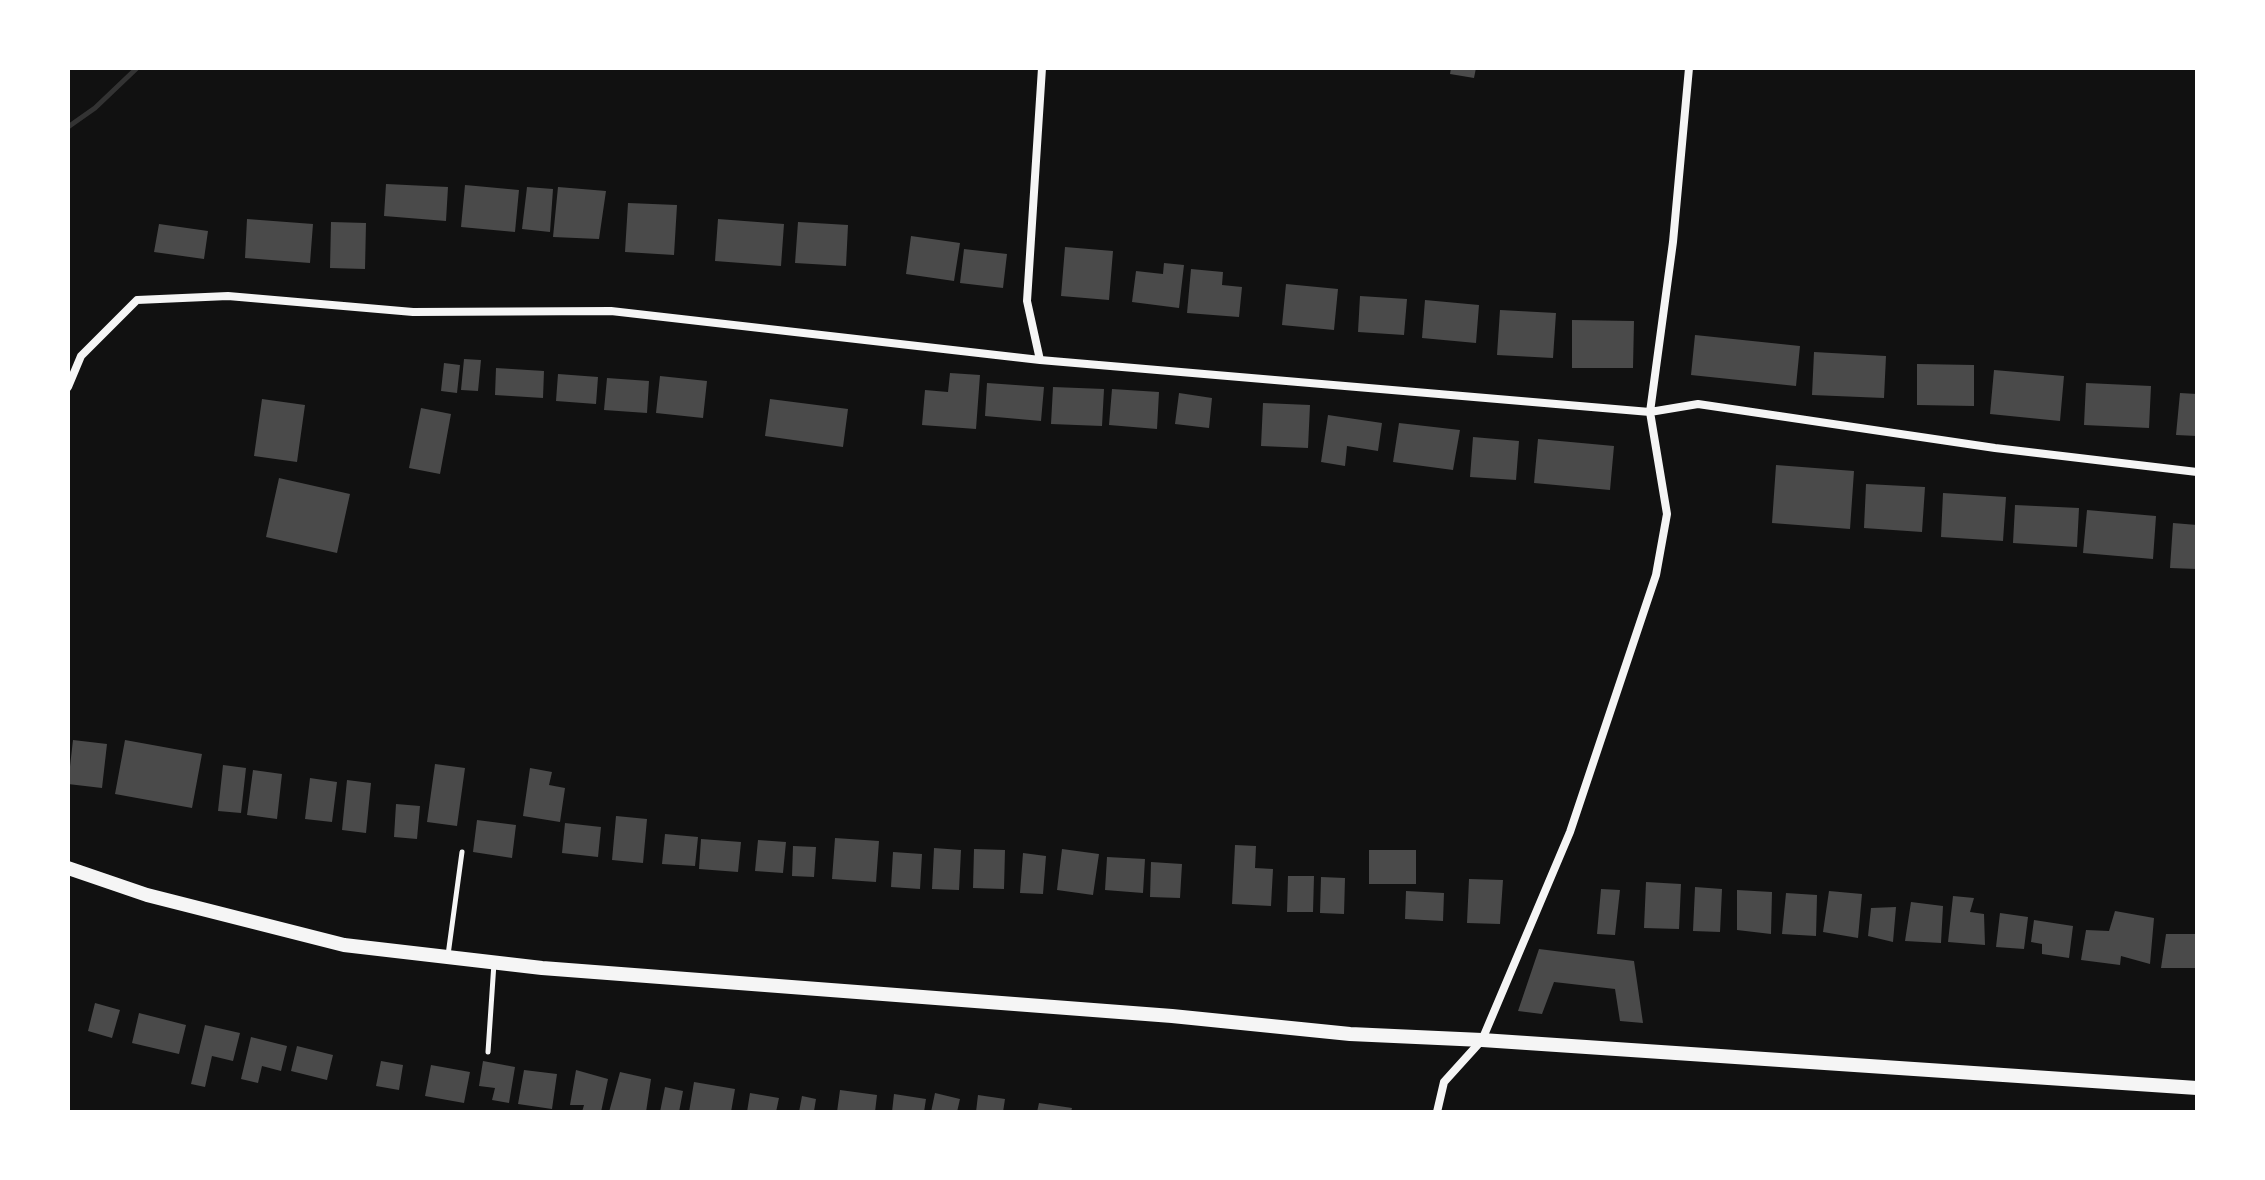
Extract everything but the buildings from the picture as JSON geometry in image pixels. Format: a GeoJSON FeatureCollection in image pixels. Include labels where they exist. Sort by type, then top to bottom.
{"type":"FeatureCollection","features":[{"type":"Feature","properties":{"kind":"main road"},"geometry":{"type":"LineString","coordinates":[[68,868],[147,895],[344,945],[612,975],[1172,1016],[1350,1034],[1482,1040],[2197,1088]]}},
{"type":"Feature","properties":{"kind":"street"},"geometry":{"type":"LineString","coordinates":[[1040,360],[1027,301],[1042,68]]}},
{"type":"Feature","properties":{"kind":"street"},"geometry":{"type":"LineString","coordinates":[[1437,1112],[1444,1082],[1482,1040],[1570,832],[1656,575],[1667,514],[1650,412],[1673,242],[1689,68]]}},
{"type":"Feature","properties":{"kind":"street"},"geometry":{"type":"LineString","coordinates":[[68,387],[81,356],[137,300],[228,296],[413,312],[611,311],[1040,360],[1650,412],[1698,404],[1995,448],[2197,472]]}},
{"type":"Feature","properties":{"kind":"lane"},"geometry":{"type":"LineString","coordinates":[[448,956],[462,852]]}},
{"type":"Feature","properties":{"kind":"lane"},"geometry":{"type":"LineString","coordinates":[[488,1052],[494,962]]}},
{"type":"Feature","properties":{"kind":"waterway"},"geometry":{"type":"LineString","coordinates":[[68,127],[95,108],[137,68]]}}]}
